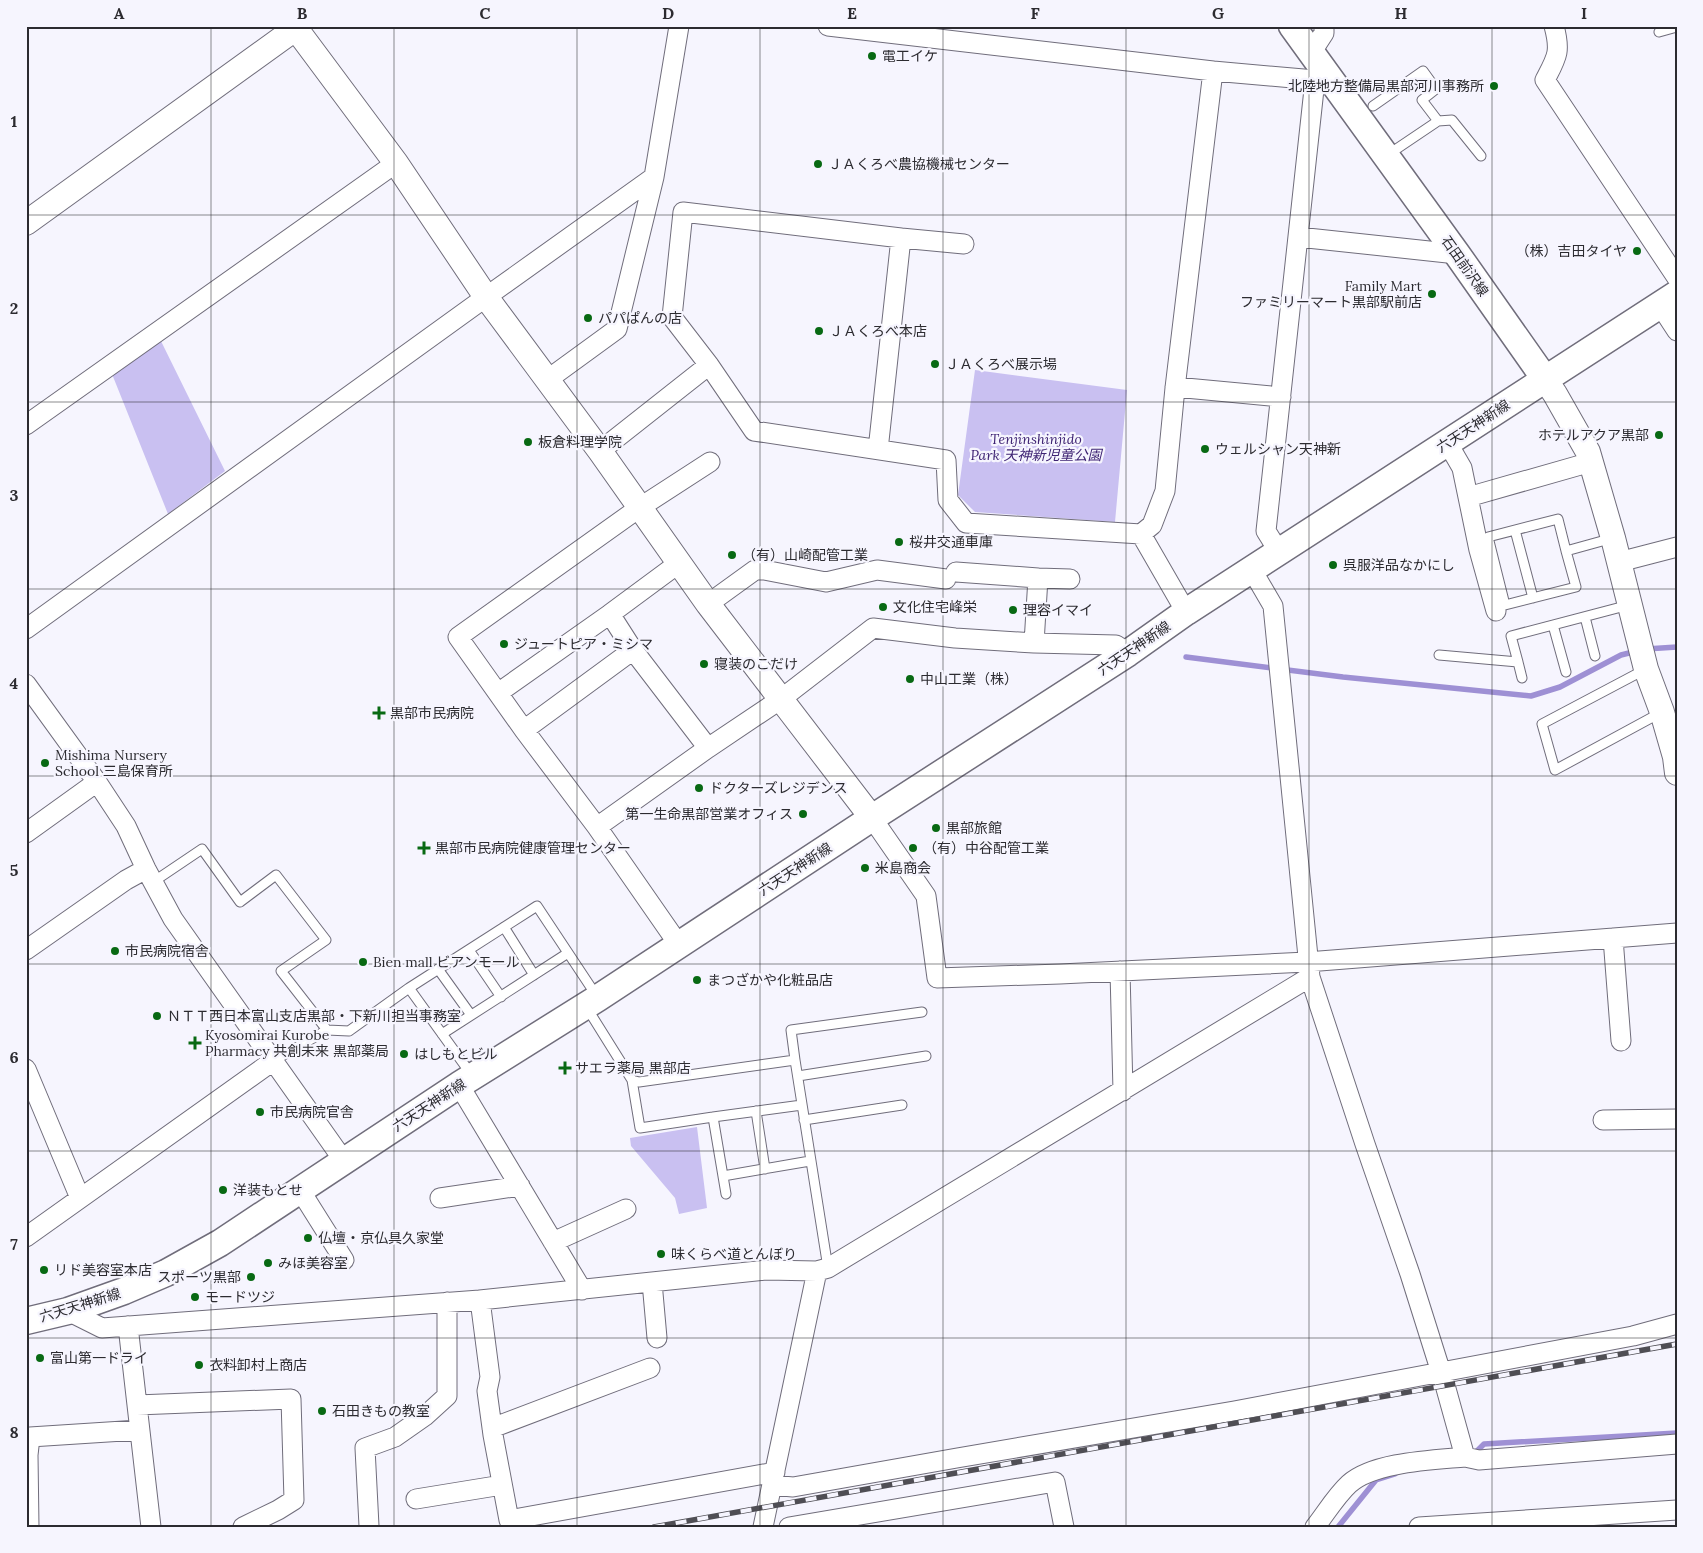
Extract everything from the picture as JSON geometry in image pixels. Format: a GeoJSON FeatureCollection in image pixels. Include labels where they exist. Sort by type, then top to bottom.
{"type":"FeatureCollection","features":[{"type":"Feature","properties":{"kind":"main road","name":"石田前沢線"},"geometry":{"type":"LineString","coordinates":[[1292,26],[1316,68],[1386,156],[1545,379]]}},
{"type":"Feature","properties":{"kind":"main road"},"geometry":{"type":"LineString","coordinates":[[1545,379],[1669,299]]}},
{"type":"Feature","properties":{"kind":"main road","name":"六天天神新線"},"geometry":{"type":"LineString","coordinates":[[26,1321],[68,1310],[124,1291],[166,1273],[220,1243],[466,1081],[592,1002],[1128,653],[1186,612],[1545,379]]}},
{"type":"Feature","properties":{"kind":"street"},"geometry":{"type":"LineString","coordinates":[[547,380],[617,329],[654,178],[678,26]]}},
{"type":"Feature","properties":{"kind":"street"},"geometry":{"type":"LineString","coordinates":[[828,26],[1213,71],[1316,68]]}},
{"type":"Feature","properties":{"kind":"street"},"geometry":{"type":"LineString","coordinates":[[1279,552],[1266,531],[1316,68],[1324,26]]}},
{"type":"Feature","properties":{"kind":"street"},"geometry":{"type":"LineString","coordinates":[[1554,26],[1558,40],[1558,57],[1545,80],[1677,278]]}},
{"type":"Feature","properties":{"kind":"street"},"geometry":{"type":"LineString","coordinates":[[26,223],[296,27],[396,162],[486,297],[600,451],[708,604],[872,818],[926,896],[937,978],[1120,971],[1309,970],[1677,933]]}},
{"type":"Feature","properties":{"kind":"street"},"geometry":{"type":"LineString","coordinates":[[964,244],[683,212],[672,317],[709,365],[754,432],[946,460],[948,500],[966,523],[1141,534],[1152,525],[1165,491],[1175,387],[1213,71]]}},
{"type":"Feature","properties":{"kind":"street"},"geometry":{"type":"LineString","coordinates":[[26,425],[396,162]]}},
{"type":"Feature","properties":{"kind":"street"},"geometry":{"type":"LineString","coordinates":[[26,629],[654,178]]}},
{"type":"Feature","properties":{"kind":"street"},"geometry":{"type":"LineString","coordinates":[[1298,237],[1457,254]]}},
{"type":"Feature","properties":{"kind":"street"},"geometry":{"type":"LineString","coordinates":[[878,450],[901,238]]}},
{"type":"Feature","properties":{"kind":"street"},"geometry":{"type":"LineString","coordinates":[[1669,299],[1677,331]]}},
{"type":"Feature","properties":{"kind":"street"},"geometry":{"type":"LineString","coordinates":[[600,451],[709,365]]}},
{"type":"Feature","properties":{"kind":"street"},"geometry":{"type":"LineString","coordinates":[[1545,379],[1583,443],[1592,462],[1646,669],[1662,712],[1675,757],[1677,773]]}},
{"type":"Feature","properties":{"kind":"street"},"geometry":{"type":"LineString","coordinates":[[1175,387],[1281,397]]}},
{"type":"Feature","properties":{"kind":"street"},"geometry":{"type":"LineString","coordinates":[[1447,442],[1462,468],[1479,550],[1496,611]]}},
{"type":"Feature","properties":{"kind":"street"},"geometry":{"type":"LineString","coordinates":[[679,945],[597,828],[458,637],[639,508],[710,462]]}},
{"type":"Feature","properties":{"kind":"street"},"geometry":{"type":"LineString","coordinates":[[1468,497],[1592,462]]}},
{"type":"Feature","properties":{"kind":"street"},"geometry":{"type":"LineString","coordinates":[[1141,534],[1186,612]]}},
{"type":"Feature","properties":{"kind":"street"},"geometry":{"type":"LineString","coordinates":[[1619,562],[1677,547]]}},
{"type":"Feature","properties":{"kind":"street"},"geometry":{"type":"LineString","coordinates":[[498,694],[679,563]]}},
{"type":"Feature","properties":{"kind":"street"},"geometry":{"type":"LineString","coordinates":[[708,604],[755,570],[826,582],[876,570],[951,576],[1070,579]]}},
{"type":"Feature","properties":{"kind":"street"},"geometry":{"type":"LineString","coordinates":[[1252,570],[1273,606],[1309,970],[1365,1144],[1410,1274],[1441,1373],[1464,1457]]}},
{"type":"Feature","properties":{"kind":"street"},"geometry":{"type":"LineString","coordinates":[[1034,643],[1038,578]]}},
{"type":"Feature","properties":{"kind":"street"},"geometry":{"type":"LineString","coordinates":[[610,614],[634,650],[708,748]]}},
{"type":"Feature","properties":{"kind":"street"},"geometry":{"type":"LineString","coordinates":[[597,828],[708,748],[781,699],[873,628],[955,638],[1034,643],[1116,645],[1128,653]]}},
{"type":"Feature","properties":{"kind":"street"},"geometry":{"type":"LineString","coordinates":[[524,730],[634,650]]}},
{"type":"Feature","properties":{"kind":"street"},"geometry":{"type":"LineString","coordinates":[[26,684],[97,782],[126,826],[149,876],[173,919],[344,1161]]}},
{"type":"Feature","properties":{"kind":"street"},"geometry":{"type":"LineString","coordinates":[[26,833],[97,782]]}},
{"type":"Feature","properties":{"kind":"street"},"geometry":{"type":"LineString","coordinates":[[26,950],[126,880],[149,876]]}},
{"type":"Feature","properties":{"kind":"street"},"geometry":{"type":"LineString","coordinates":[[1614,938],[1621,1041]]}},
{"type":"Feature","properties":{"kind":"street"},"geometry":{"type":"LineString","coordinates":[[68,1310],[102,1328],[480,1300],[766,1270],[823,1270],[1123,1091],[1309,970]]}},
{"type":"Feature","properties":{"kind":"street"},"geometry":{"type":"LineString","coordinates":[[1120,971],[1123,1091]]}},
{"type":"Feature","properties":{"kind":"street"},"geometry":{"type":"LineString","coordinates":[[26,1237],[273,1061]]}},
{"type":"Feature","properties":{"kind":"street"},"geometry":{"type":"LineString","coordinates":[[26,1069],[80,1198]]}},
{"type":"Feature","properties":{"kind":"street"},"geometry":{"type":"LineString","coordinates":[[466,1081],[520,1186],[582,1290]]}},
{"type":"Feature","properties":{"kind":"street"},"geometry":{"type":"LineString","coordinates":[[1603,1120],[1677,1119]]}},
{"type":"Feature","properties":{"kind":"street"},"geometry":{"type":"LineString","coordinates":[[440,1198],[520,1186]]}},
{"type":"Feature","properties":{"kind":"street"},"geometry":{"type":"LineString","coordinates":[[300,1190],[344,1260]]}},
{"type":"Feature","properties":{"kind":"street"},"geometry":{"type":"LineString","coordinates":[[553,1242],[626,1209]]}},
{"type":"Feature","properties":{"kind":"street"},"geometry":{"type":"LineString","coordinates":[[763,1527],[823,1270]]}},
{"type":"Feature","properties":{"kind":"street"},"geometry":{"type":"LineString","coordinates":[[652,1282],[657,1338]]}},
{"type":"Feature","properties":{"kind":"street"},"geometry":{"type":"LineString","coordinates":[[480,1300],[490,1377],[486,1390],[509,1520],[773,1478],[793,1487],[1234,1411],[1441,1373],[1633,1336],[1677,1324]]}},
{"type":"Feature","properties":{"kind":"street"},"geometry":{"type":"LineString","coordinates":[[369,1526],[365,1448],[395,1437],[425,1416],[447,1396],[447,1302]]}},
{"type":"Feature","properties":{"kind":"street"},"geometry":{"type":"LineString","coordinates":[[128,1326],[151,1527]]}},
{"type":"Feature","properties":{"kind":"street"},"geometry":{"type":"LineString","coordinates":[[492,1428],[650,1368]]}},
{"type":"Feature","properties":{"kind":"street"},"geometry":{"type":"LineString","coordinates":[[137,1405],[292,1400],[294,1500],[243,1527]]}},
{"type":"Feature","properties":{"kind":"street"},"geometry":{"type":"LineString","coordinates":[[28,1527],[28,1454],[30,1436],[139,1430]]}},
{"type":"Feature","properties":{"kind":"street"},"geometry":{"type":"LineString","coordinates":[[1315,1527],[1350,1483],[1370,1472],[1396,1464],[1464,1457],[1479,1460],[1677,1444]]}},
{"type":"Feature","properties":{"kind":"street"},"geometry":{"type":"LineString","coordinates":[[789,1527],[1056,1482],[1064,1527]]}},
{"type":"Feature","properties":{"kind":"street"},"geometry":{"type":"LineString","coordinates":[[416,1499],[502,1485]]}},
{"type":"Feature","properties":{"kind":"street"},"geometry":{"type":"LineString","coordinates":[[1419,1527],[1677,1510]]}},
{"type":"Feature","properties":{"kind":"lane"},"geometry":{"type":"LineString","coordinates":[[1659,32],[1677,27]]}},
{"type":"Feature","properties":{"kind":"lane"},"geometry":{"type":"LineString","coordinates":[[1373,106],[1423,71],[1436,89],[1422,100],[1438,121]]}},
{"type":"Feature","properties":{"kind":"lane"},"geometry":{"type":"LineString","coordinates":[[1386,156],[1438,121],[1452,120],[1481,156]]}},
{"type":"Feature","properties":{"kind":"lane"},"geometry":{"type":"LineString","coordinates":[[1558,519],[1566,551],[1576,587],[1505,605],[1488,537],[1558,519]]}},
{"type":"Feature","properties":{"kind":"lane"},"geometry":{"type":"LineString","coordinates":[[1514,530],[1533,598]]}},
{"type":"Feature","properties":{"kind":"lane"},"geometry":{"type":"LineString","coordinates":[[1566,551],[1613,538]]}},
{"type":"Feature","properties":{"kind":"lane"},"geometry":{"type":"LineString","coordinates":[[1522,678],[1511,636],[1629,605]]}},
{"type":"Feature","properties":{"kind":"lane"},"geometry":{"type":"LineString","coordinates":[[1585,617],[1595,656]]}},
{"type":"Feature","properties":{"kind":"lane"},"geometry":{"type":"LineString","coordinates":[[1553,625],[1566,672]]}},
{"type":"Feature","properties":{"kind":"lane"},"geometry":{"type":"LineString","coordinates":[[1439,655],[1518,662]]}},
{"type":"Feature","properties":{"kind":"lane"},"geometry":{"type":"LineString","coordinates":[[1646,669],[1542,724],[1555,770],[1662,712]]}},
{"type":"Feature","properties":{"kind":"lane"},"geometry":{"type":"LineString","coordinates":[[149,876],[202,849],[240,902],[276,876],[326,940],[281,971],[327,1030]]}},
{"type":"Feature","properties":{"kind":"lane"},"geometry":{"type":"LineString","coordinates":[[273,1061],[327,1030],[349,1031],[409,988],[537,906],[568,953],[632,1080],[640,1128],[802,1105]]}},
{"type":"Feature","properties":{"kind":"lane"},"geometry":{"type":"LineString","coordinates":[[504,927],[534,975]]}},
{"type":"Feature","properties":{"kind":"lane"},"geometry":{"type":"LineString","coordinates":[[469,950],[500,996]]}},
{"type":"Feature","properties":{"kind":"lane"},"geometry":{"type":"LineString","coordinates":[[442,1034],[568,953]]}},
{"type":"Feature","properties":{"kind":"lane"},"geometry":{"type":"LineString","coordinates":[[438,969],[472,1015]]}},
{"type":"Feature","properties":{"kind":"lane"},"geometry":{"type":"LineString","coordinates":[[409,988],[442,1034],[466,1081]]}},
{"type":"Feature","properties":{"kind":"lane"},"geometry":{"type":"LineString","coordinates":[[823,1270],[810,1161],[791,1030],[922,1012]]}},
{"type":"Feature","properties":{"kind":"lane"},"geometry":{"type":"LineString","coordinates":[[798,1076],[926,1056]]}},
{"type":"Feature","properties":{"kind":"lane"},"geometry":{"type":"LineString","coordinates":[[632,1080],[639,1082],[795,1060]]}},
{"type":"Feature","properties":{"kind":"lane"},"geometry":{"type":"LineString","coordinates":[[804,1120],[902,1105]]}},
{"type":"Feature","properties":{"kind":"lane"},"geometry":{"type":"LineString","coordinates":[[756,1111],[765,1169]]}},
{"type":"Feature","properties":{"kind":"lane"},"geometry":{"type":"LineString","coordinates":[[713,1117],[726,1194]]}},
{"type":"Feature","properties":{"kind":"lane"},"geometry":{"type":"LineString","coordinates":[[723,1176],[810,1161]]}},
{"type":"Feature","properties":{"kind":"green space"},"geometry":{"type":"Polygon","coordinates":[[[158,335],[225,471],[168,514],[110,369],[158,335]]]}},
{"type":"Feature","properties":{"kind":"green space","name":"Tenjinshinjido Park 天神新児童公園"},"geometry":{"type":"Polygon","coordinates":[[[975,370],[1127,390],[1115,522],[975,512],[958,495],[975,370]]]}},
{"type":"Feature","properties":{"kind":"green space"},"geometry":{"type":"Polygon","coordinates":[[[697,1127],[707,1208],[679,1214],[675,1198],[631,1146],[630,1138],[697,1127]]]}},
{"type":"Feature","properties":{"kind":"waterway"},"geometry":{"type":"LineString","coordinates":[[1646,649],[1677,647]]}},
{"type":"Feature","properties":{"kind":"waterway"},"geometry":{"type":"LineString","coordinates":[[1186,657],[1343,677],[1531,696],[1560,687],[1621,655],[1637,651]]}},
{"type":"Feature","properties":{"kind":"waterway"},"geometry":{"type":"LineString","coordinates":[[1474,1454],[1484,1444],[1677,1433]]}},
{"type":"Feature","properties":{"kind":"waterway"},"geometry":{"type":"LineString","coordinates":[[1338,1527],[1376,1480],[1395,1474]]}},
{"type":"Feature","properties":{"kind":"railway"},"geometry":{"type":"LineString","coordinates":[[654,1527],[1677,1344]]}},
{"type":"Feature","properties":{"kind":"place","name":"電工イケ"},"geometry":{"type":"Point","coordinates":[872,56]}},
{"type":"Feature","properties":{"kind":"place","name":"北陸地方整備局黒部河川事務所"},"geometry":{"type":"Point","coordinates":[1494,86]}},
{"type":"Feature","properties":{"kind":"place","name":"ＪＡくろべ農協機械センター"},"geometry":{"type":"Point","coordinates":[818,164]}},
{"type":"Feature","properties":{"kind":"place","name":"（株）吉田タイヤ"},"geometry":{"type":"Point","coordinates":[1637,251]}},
{"type":"Feature","properties":{"kind":"place","name":"Family Mart ファミリーマート黒部駅前店"},"geometry":{"type":"Point","coordinates":[1432,294]}},
{"type":"Feature","properties":{"kind":"place","name":"パパぱんの店"},"geometry":{"type":"Point","coordinates":[588,318]}},
{"type":"Feature","properties":{"kind":"place","name":"ＪＡくろべ本店"},"geometry":{"type":"Point","coordinates":[819,331]}},
{"type":"Feature","properties":{"kind":"place","name":"ＪＡくろべ展示場"},"geometry":{"type":"Point","coordinates":[935,364]}},
{"type":"Feature","properties":{"kind":"place","name":"ホテルアクア黒部"},"geometry":{"type":"Point","coordinates":[1659,435]}},
{"type":"Feature","properties":{"kind":"place","name":"板倉料理学院"},"geometry":{"type":"Point","coordinates":[528,442]}},
{"type":"Feature","properties":{"kind":"place","name":"ウェルシャン天神新"},"geometry":{"type":"Point","coordinates":[1205,449]}},
{"type":"Feature","properties":{"kind":"place","name":"桜井交通車庫"},"geometry":{"type":"Point","coordinates":[899,542]}},
{"type":"Feature","properties":{"kind":"place","name":"（有）山崎配管工業"},"geometry":{"type":"Point","coordinates":[732,555]}},
{"type":"Feature","properties":{"kind":"place","name":"呉服洋品なかにし"},"geometry":{"type":"Point","coordinates":[1333,565]}},
{"type":"Feature","properties":{"kind":"place","name":"文化住宅峰栄"},"geometry":{"type":"Point","coordinates":[883,607]}},
{"type":"Feature","properties":{"kind":"place","name":"理容イマイ"},"geometry":{"type":"Point","coordinates":[1013,610]}},
{"type":"Feature","properties":{"kind":"place","name":"ジュートピア・ミシマ"},"geometry":{"type":"Point","coordinates":[504,644]}},
{"type":"Feature","properties":{"kind":"place","name":"寝装のこだけ"},"geometry":{"type":"Point","coordinates":[704,664]}},
{"type":"Feature","properties":{"kind":"place","name":"中山工業（株）"},"geometry":{"type":"Point","coordinates":[910,679]}},
{"type":"Feature","properties":{"kind":"place","name":"黒部市民病院"},"geometry":{"type":"Point","coordinates":[379,713]}},
{"type":"Feature","properties":{"kind":"place","name":"Mishima Nursery School 三島保育所"},"geometry":{"type":"Point","coordinates":[45,763]}},
{"type":"Feature","properties":{"kind":"place","name":"ドクターズレジデンス"},"geometry":{"type":"Point","coordinates":[699,788]}},
{"type":"Feature","properties":{"kind":"place","name":"第一生命黒部営業オフィス"},"geometry":{"type":"Point","coordinates":[803,814]}},
{"type":"Feature","properties":{"kind":"place","name":"黒部旅館"},"geometry":{"type":"Point","coordinates":[936,828]}},
{"type":"Feature","properties":{"kind":"place","name":"黒部市民病院健康管理センター"},"geometry":{"type":"Point","coordinates":[424,848]}},
{"type":"Feature","properties":{"kind":"place","name":"（有）中谷配管工業"},"geometry":{"type":"Point","coordinates":[913,848]}},
{"type":"Feature","properties":{"kind":"place","name":"米島商会"},"geometry":{"type":"Point","coordinates":[865,868]}},
{"type":"Feature","properties":{"kind":"place","name":"市民病院宿舎"},"geometry":{"type":"Point","coordinates":[115,951]}},
{"type":"Feature","properties":{"kind":"place","name":"Bien mall ビアンモール"},"geometry":{"type":"Point","coordinates":[363,962]}},
{"type":"Feature","properties":{"kind":"place","name":"まつざかや化粧品店"},"geometry":{"type":"Point","coordinates":[697,980]}},
{"type":"Feature","properties":{"kind":"place","name":"ＮＴＴ西日本富山支店黒部・下新川担当事務室"},"geometry":{"type":"Point","coordinates":[157,1016]}},
{"type":"Feature","properties":{"kind":"place","name":"Kyosomirai Kurobe Pharmacy 共創未来 黒部薬局"},"geometry":{"type":"Point","coordinates":[195,1043]}},
{"type":"Feature","properties":{"kind":"place","name":"はしもとビル"},"geometry":{"type":"Point","coordinates":[404,1054]}},
{"type":"Feature","properties":{"kind":"place","name":"サエラ薬局 黒部店"},"geometry":{"type":"Point","coordinates":[565,1068]}},
{"type":"Feature","properties":{"kind":"place","name":"市民病院官舎"},"geometry":{"type":"Point","coordinates":[260,1112]}},
{"type":"Feature","properties":{"kind":"place","name":"洋装もとせ"},"geometry":{"type":"Point","coordinates":[223,1190]}},
{"type":"Feature","properties":{"kind":"place","name":"仏壇・京仏具久家堂"},"geometry":{"type":"Point","coordinates":[308,1238]}},
{"type":"Feature","properties":{"kind":"place","name":"味くらべ道とんぼり"},"geometry":{"type":"Point","coordinates":[661,1254]}},
{"type":"Feature","properties":{"kind":"place","name":"みほ美容室"},"geometry":{"type":"Point","coordinates":[268,1263]}},
{"type":"Feature","properties":{"kind":"place","name":"リド美容室本店"},"geometry":{"type":"Point","coordinates":[44,1270]}},
{"type":"Feature","properties":{"kind":"place","name":"スポーツ黒部"},"geometry":{"type":"Point","coordinates":[251,1277]}},
{"type":"Feature","properties":{"kind":"place","name":"モードツジ"},"geometry":{"type":"Point","coordinates":[195,1297]}},
{"type":"Feature","properties":{"kind":"place","name":"富山第一ドライ"},"geometry":{"type":"Point","coordinates":[40,1358]}},
{"type":"Feature","properties":{"kind":"place","name":"衣料卸村上商店"},"geometry":{"type":"Point","coordinates":[199,1365]}},
{"type":"Feature","properties":{"kind":"place","name":"石田きもの教室"},"geometry":{"type":"Point","coordinates":[322,1411]}}]}
